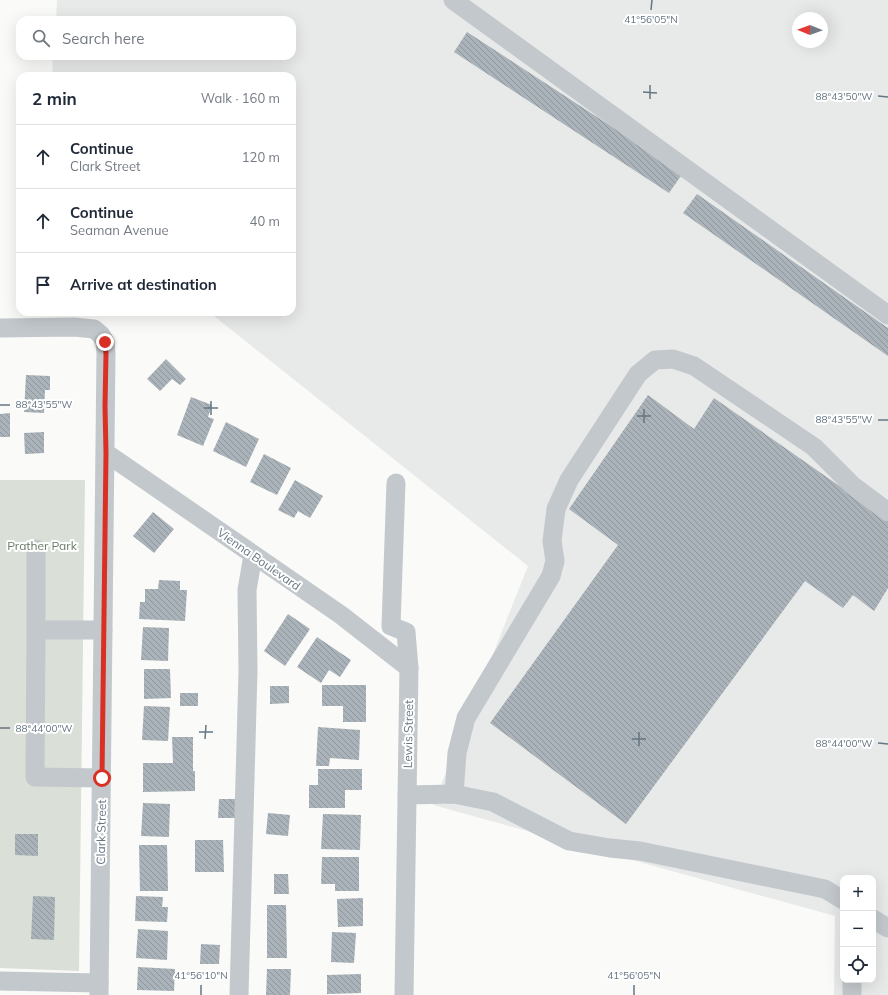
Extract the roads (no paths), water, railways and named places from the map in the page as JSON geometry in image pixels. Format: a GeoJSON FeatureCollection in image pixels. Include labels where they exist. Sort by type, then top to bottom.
{"type":"FeatureCollection","features":[{"type":"Feature","properties":{"kind":"street"},"geometry":{"type":"LineString","coordinates":[[453,0],[888,315]]}},
{"type":"Feature","properties":{"kind":"street","name":"Clark Street"},"geometry":{"type":"LineString","coordinates":[[0,328],[74,327],[94,329],[101,335],[105,342],[106,453],[99,989]]}},
{"type":"Feature","properties":{"kind":"street"},"geometry":{"type":"LineString","coordinates":[[454,794],[457,753],[466,718],[551,576],[555,561],[552,541],[556,509],[569,480],[638,374],[655,360],[672,359],[694,366],[814,447],[852,485],[888,512]]}},
{"type":"Feature","properties":{"kind":"street","name":"Vienna Boulevard"},"geometry":{"type":"LineString","coordinates":[[106,453],[340,615],[410,668]]}},
{"type":"Feature","properties":{"kind":"street","name":"Lewis Street"},"geometry":{"type":"LineString","coordinates":[[396,483],[391,626],[406,632],[410,668],[404,995]]}},
{"type":"Feature","properties":{"kind":"street"},"geometry":{"type":"LineString","coordinates":[[36,549],[35,777],[102,778]]}},
{"type":"Feature","properties":{"kind":"street"},"geometry":{"type":"LineString","coordinates":[[239,995],[248,671],[247,590],[253,555]]}},
{"type":"Feature","properties":{"kind":"street"},"geometry":{"type":"LineString","coordinates":[[36,630],[104,630]]}},
{"type":"Feature","properties":{"kind":"street"},"geometry":{"type":"LineString","coordinates":[[407,795],[454,794],[493,802],[569,841],[610,848],[640,851],[824,889],[840,898]]}},
{"type":"Feature","properties":{"kind":"street"},"geometry":{"type":"LineString","coordinates":[[876,921],[888,928]]}},
{"type":"Feature","properties":{"kind":"street"},"geometry":{"type":"LineString","coordinates":[[0,981],[99,989]]}},
{"type":"Feature","properties":{"kind":"street"},"geometry":{"type":"LineString","coordinates":[[852,983],[852,995]]}},
{"type":"Feature","properties":{"kind":"park label","name":"Prather Park"},"geometry":{"type":"Point","coordinates":[42,545]}}]}
